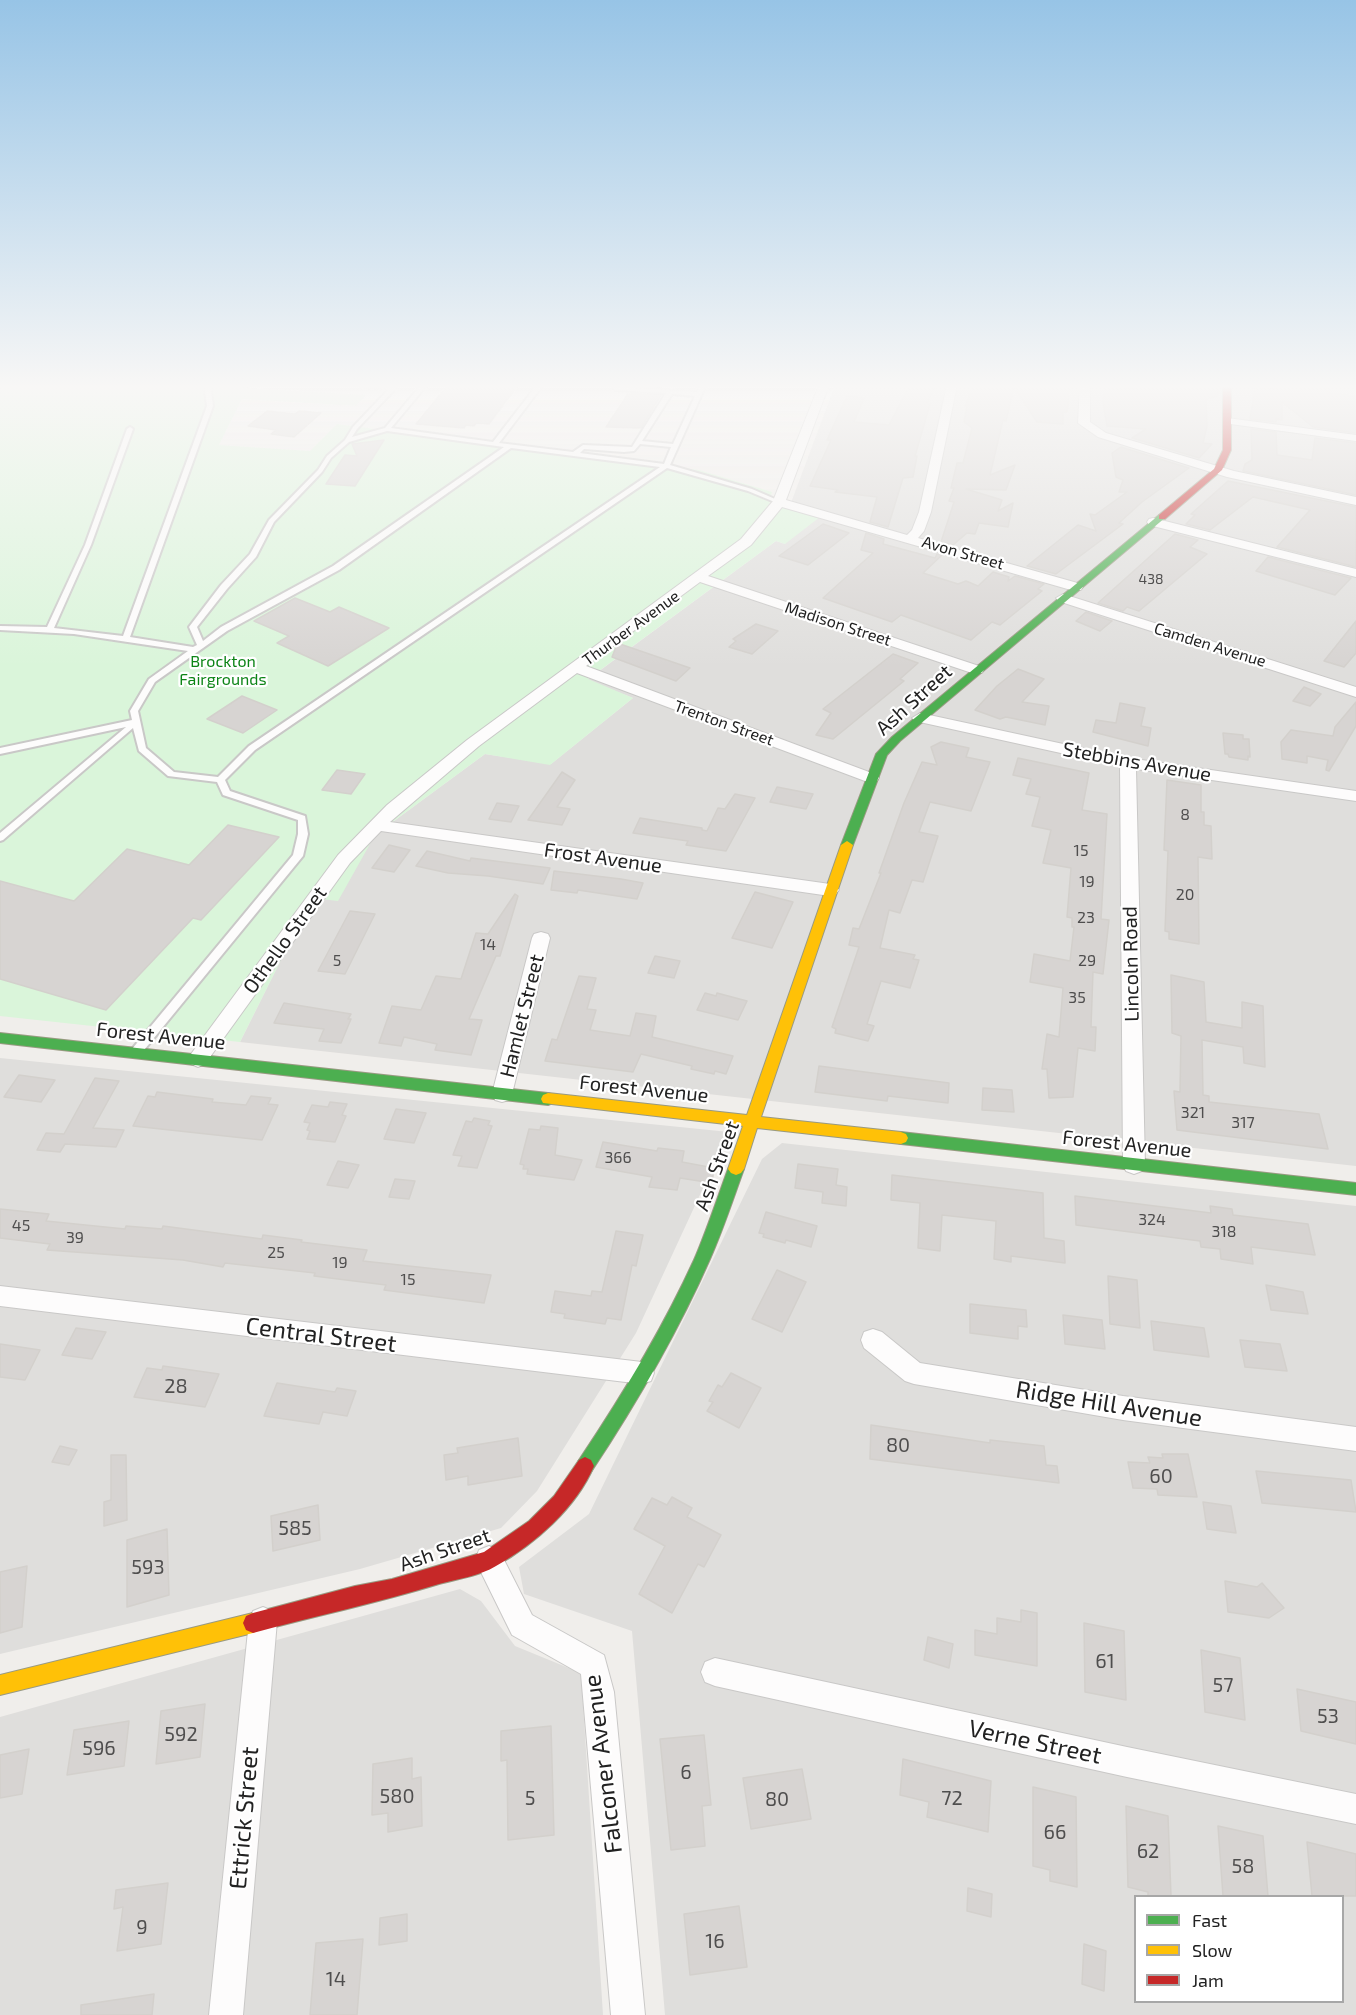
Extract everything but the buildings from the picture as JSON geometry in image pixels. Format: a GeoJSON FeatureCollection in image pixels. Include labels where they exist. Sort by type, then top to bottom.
{"type":"FeatureCollection","features":[{"type":"Feature","properties":{"kind":"street","name":"Thurber Avenue"},"geometry":{"type":"LineString","coordinates":[[377,825],[473,743],[747,542],[779,502],[788,479]]}},
{"type":"Feature","properties":{"kind":"street"},"geometry":{"type":"LineString","coordinates":[[911,538],[918,531],[925,512],[932,479]]}},
{"type":"Feature","properties":{"kind":"street","name":"Ash Street"},"geometry":{"type":"LineString","coordinates":[[0,1685],[263,1621],[355,1596],[392,1589],[489,1560],[536,1527],[560,1502],[615,1422],[702,1259],[754,1121],[830,890],[882,754],[920,718],[1207,479]]}},
{"type":"Feature","properties":{"kind":"street"},"geometry":{"type":"LineString","coordinates":[[1258,479],[1356,501]]}},
{"type":"Feature","properties":{"kind":"street","name":"Avon Street"},"geometry":{"type":"LineString","coordinates":[[779,502],[1076,587]]}},
{"type":"Feature","properties":{"kind":"street"},"geometry":{"type":"LineString","coordinates":[[1153,522],[1356,573]]}},
{"type":"Feature","properties":{"kind":"street","name":"Madison Street"},"geometry":{"type":"LineString","coordinates":[[700,578],[977,670]]}},
{"type":"Feature","properties":{"kind":"street","name":"Camden Avenue"},"geometry":{"type":"LineString","coordinates":[[1063,598],[1356,692]]}},
{"type":"Feature","properties":{"kind":"street","name":"Trenton Street"},"geometry":{"type":"LineString","coordinates":[[577,668],[871,778]]}},
{"type":"Feature","properties":{"kind":"street","name":"Stebbins Avenue"},"geometry":{"type":"LineString","coordinates":[[920,718],[1128,763],[1356,796]]}},
{"type":"Feature","properties":{"kind":"street","name":"Lincoln Road"},"geometry":{"type":"LineString","coordinates":[[1128,763],[1134,1165]]}},
{"type":"Feature","properties":{"kind":"street","name":"Frost Avenue"},"geometry":{"type":"LineString","coordinates":[[377,825],[830,890]]}},
{"type":"Feature","properties":{"kind":"street","name":"Othello Street"},"geometry":{"type":"LineString","coordinates":[[198,1059],[344,859],[377,825]]}},
{"type":"Feature","properties":{"kind":"street","name":"Hamlet Street"},"geometry":{"type":"LineString","coordinates":[[502,1094],[541,938]]}},
{"type":"Feature","properties":{"kind":"street","name":"Forest Avenue"},"geometry":{"type":"LineString","coordinates":[[0,1038],[1356,1189]]}},
{"type":"Feature","properties":{"kind":"street","name":"Central Street"},"geometry":{"type":"LineString","coordinates":[[0,1296],[642,1373]]}},
{"type":"Feature","properties":{"kind":"street","name":"Ridge Hill Avenue"},"geometry":{"type":"LineString","coordinates":[[873,1340],[914,1373],[1123,1408],[1356,1438]]}},
{"type":"Feature","properties":{"kind":"street","name":"Falconer Avenue"},"geometry":{"type":"LineString","coordinates":[[489,1560],[522,1625],[594,1665],[600,1692],[628,2015]]}},
{"type":"Feature","properties":{"kind":"street","name":"Ettrick Street"},"geometry":{"type":"LineString","coordinates":[[226,2015],[263,1621]]}},
{"type":"Feature","properties":{"kind":"street","name":"Verne Street"},"geometry":{"type":"LineString","coordinates":[[716,1672],[1127,1762],[1356,1809]]}},
{"type":"Feature","properties":{"kind":"lane"},"geometry":{"type":"LineString","coordinates":[[50,629],[88,545],[112,479]]}},
{"type":"Feature","properties":{"kind":"lane"},"geometry":{"type":"LineString","coordinates":[[126,638],[184,479]]}},
{"type":"Feature","properties":{"kind":"lane"},"geometry":{"type":"LineString","coordinates":[[198,647],[193,627],[253,555],[271,521],[310,479]]}},
{"type":"Feature","properties":{"kind":"lane"},"geometry":{"type":"LineString","coordinates":[[220,780],[171,774],[142,749],[134,711],[152,681],[224,629],[336,568],[463,479]]}},
{"type":"Feature","properties":{"kind":"lane"},"geometry":{"type":"LineString","coordinates":[[220,780],[252,748],[647,479]]}},
{"type":"Feature","properties":{"kind":"lane"},"geometry":{"type":"LineString","coordinates":[[712,479],[750,490],[779,502]]}},
{"type":"Feature","properties":{"kind":"lane"},"geometry":{"type":"LineString","coordinates":[[0,628],[50,629],[198,647]]}},
{"type":"Feature","properties":{"kind":"lane"},"geometry":{"type":"LineString","coordinates":[[0,751],[136,722]]}},
{"type":"Feature","properties":{"kind":"lane"},"geometry":{"type":"LineString","coordinates":[[0,838],[136,722]]}},
{"type":"Feature","properties":{"kind":"lane"},"geometry":{"type":"LineString","coordinates":[[136,1052],[298,856],[303,834],[302,818],[226,793],[220,780]]}},
{"type":"Feature","properties":{"kind":"shaded area"},"geometry":{"type":"Polygon","coordinates":[[[800,479],[1356,479],[1356,1166],[240,1042],[312,897],[375,835],[485,754],[551,764],[633,698],[587,680],[776,541],[785,544],[789,508],[800,479]]]}},
{"type":"Feature","properties":{"kind":"shaded area"},"geometry":{"type":"Polygon","coordinates":[[[0,1058],[729,1132],[636,1333],[537,1491],[501,1528],[360,1569],[0,1654],[0,1058]]]}},
{"type":"Feature","properties":{"kind":"shaded area"},"geometry":{"type":"Polygon","coordinates":[[[782,1143],[1356,1206],[1356,2015],[665,2015],[632,1631],[524,1594],[519,1567],[589,1514],[762,1159],[782,1143]]]}},
{"type":"Feature","properties":{"kind":"shaded area"},"geometry":{"type":"Polygon","coordinates":[[[460,1589],[481,1601],[515,1646],[581,1673],[603,2015],[0,2015],[0,1717],[460,1589]]]}},
{"type":"Feature","properties":{"kind":"green space","name":"Brockton Fairgrounds"},"geometry":{"type":"Polygon","coordinates":[[[0,479],[729,479],[772,492],[769,502],[820,517],[785,544],[776,541],[588,679],[633,698],[550,765],[485,754],[375,835],[338,901],[312,898],[240,1042],[0,1016],[0,479]]]}},
{"type":"Feature","properties":{"kind":"traffic: fast"},"geometry":{"type":"LineString","coordinates":[[847,845],[882,754],[896,739],[1162,517]]}},
{"type":"Feature","properties":{"kind":"traffic: fast"},"geometry":{"type":"LineString","coordinates":[[0,1038],[548,1099]]}},
{"type":"Feature","properties":{"kind":"traffic: fast"},"geometry":{"type":"LineString","coordinates":[[901,1138],[1356,1189]]}},
{"type":"Feature","properties":{"kind":"traffic: fast"},"geometry":{"type":"LineString","coordinates":[[585,1466],[633,1391],[690,1286],[716,1226],[736,1169]]}},
{"type":"Feature","properties":{"kind":"traffic: slow"},"geometry":{"type":"LineString","coordinates":[[736,1169],[847,845]]}},
{"type":"Feature","properties":{"kind":"traffic: slow"},"geometry":{"type":"LineString","coordinates":[[548,1099],[901,1138]]}},
{"type":"Feature","properties":{"kind":"traffic: slow"},"geometry":{"type":"LineString","coordinates":[[0,1685],[253,1623]]}},
{"type":"Feature","properties":{"kind":"traffic: jam"},"geometry":{"type":"LineString","coordinates":[[1162,517],[1207,479]]}},
{"type":"Feature","properties":{"kind":"traffic: jam"},"geometry":{"type":"LineString","coordinates":[[253,1623],[355,1596],[392,1589],[489,1560],[536,1527],[560,1502],[585,1466]]}}]}
